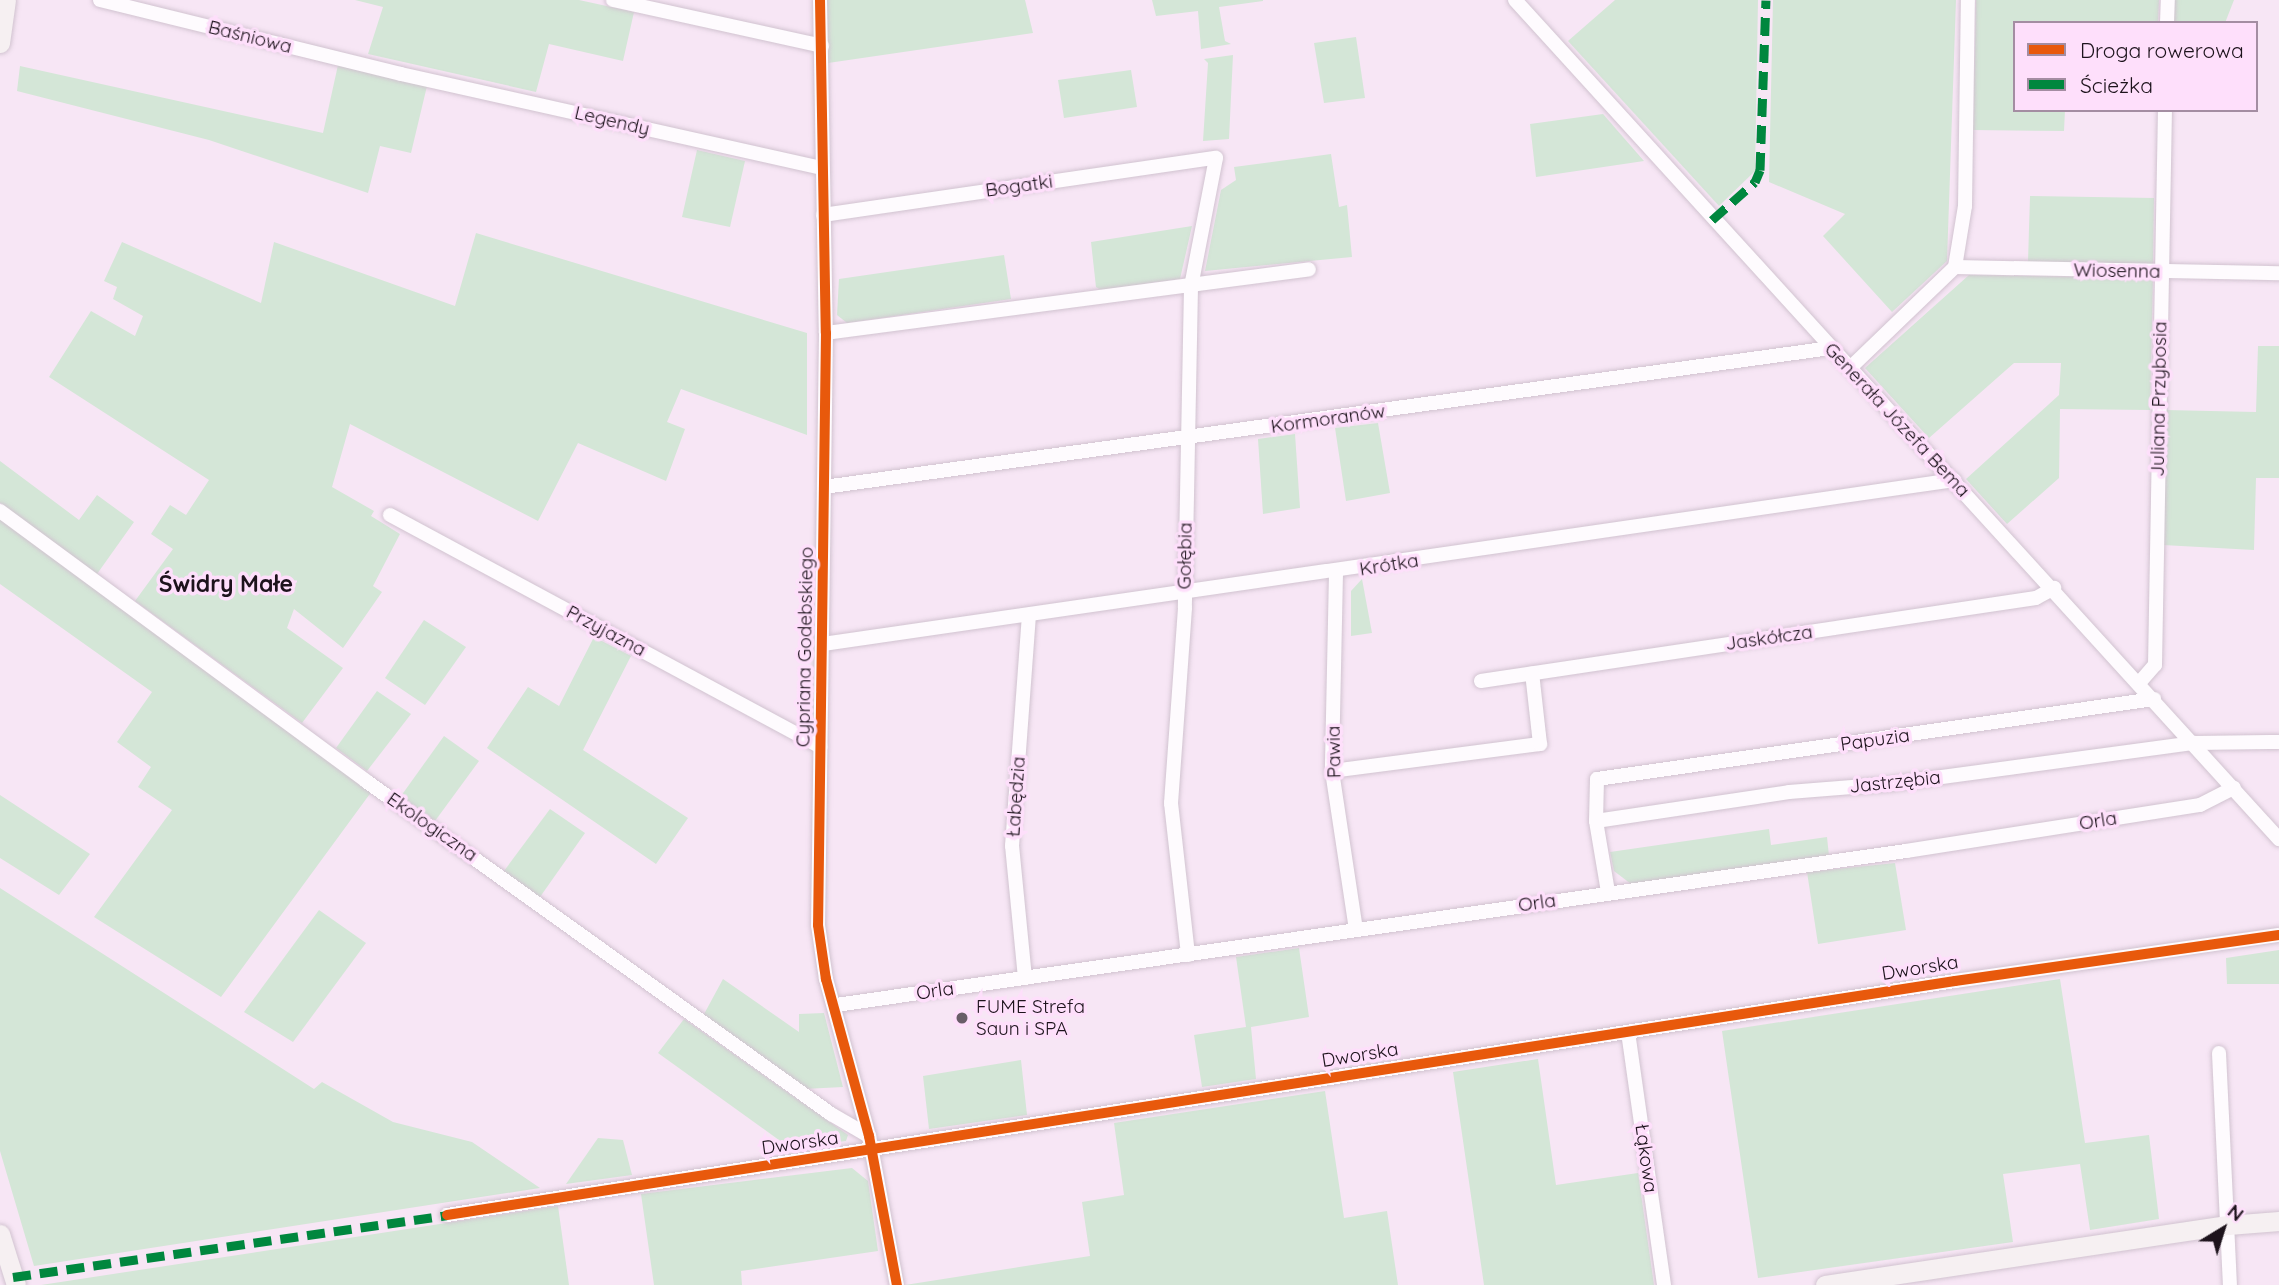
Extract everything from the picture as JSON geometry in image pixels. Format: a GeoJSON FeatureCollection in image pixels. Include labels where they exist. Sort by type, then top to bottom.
{"type":"FeatureCollection","features":[{"type":"Feature","properties":{"kind":"main road"},"geometry":{"type":"LineString","coordinates":[[0,43],[6,0]]}},
{"type":"Feature","properties":{"kind":"main road"},"geometry":{"type":"LineString","coordinates":[[1825,1285],[2228,1225],[2279,1221]]}},
{"type":"Feature","properties":{"kind":"main road"},"geometry":{"type":"LineString","coordinates":[[0,1234],[16,1285]]}},
{"type":"Feature","properties":{"kind":"street","name":"Baśniowa"},"geometry":{"type":"LineString","coordinates":[[100,0],[401,74]]}},
{"type":"Feature","properties":{"kind":"street"},"geometry":{"type":"LineString","coordinates":[[613,0],[822,46]]}},
{"type":"Feature","properties":{"kind":"street","name":"Cypriana Godebskiego"},"geometry":{"type":"LineString","coordinates":[[820,0],[827,333],[818,925],[826,979],[836,1005],[870,1143],[897,1285]]}},
{"type":"Feature","properties":{"kind":"street","name":"Generała Józefa Bema"},"geometry":{"type":"LineString","coordinates":[[1515,0],[1831,348],[2054,587],[2279,839]]}},
{"type":"Feature","properties":{"kind":"street"},"geometry":{"type":"LineString","coordinates":[[1850,368],[1955,267],[1965,206],[1968,0]]}},
{"type":"Feature","properties":{"kind":"street"},"geometry":{"type":"LineString","coordinates":[[2167,21],[2168,0]]}},
{"type":"Feature","properties":{"kind":"street","name":"Legendy"},"geometry":{"type":"LineString","coordinates":[[401,74],[823,168]]}},
{"type":"Feature","properties":{"kind":"street","name":"Juliana Przybosia"},"geometry":{"type":"LineString","coordinates":[[2140,682],[2155,665],[2165,112]]}},
{"type":"Feature","properties":{"kind":"street","name":"Bogatki"},"geometry":{"type":"LineString","coordinates":[[823,215],[1216,159]]}},
{"type":"Feature","properties":{"kind":"street","name":"Gołębia"},"geometry":{"type":"LineString","coordinates":[[1188,955],[1171,813],[1184,593],[1191,287],[1216,159]]}},
{"type":"Feature","properties":{"kind":"street","name":"Wiosenna"},"geometry":{"type":"LineString","coordinates":[[1955,267],[2279,273]]}},
{"type":"Feature","properties":{"kind":"street"},"geometry":{"type":"LineString","coordinates":[[827,333],[1191,287],[1309,269]]}},
{"type":"Feature","properties":{"kind":"street","name":"Kormoranów"},"geometry":{"type":"LineString","coordinates":[[824,486],[1831,348]]}},
{"type":"Feature","properties":{"kind":"street","name":"Krótka"},"geometry":{"type":"LineString","coordinates":[[823,644],[1336,573],[1954,480]]}},
{"type":"Feature","properties":{"kind":"street","name":"Ekologiczna"},"geometry":{"type":"LineString","coordinates":[[0,511],[366,781],[870,1143]]}},
{"type":"Feature","properties":{"kind":"street","name":"Przyjazna"},"geometry":{"type":"LineString","coordinates":[[390,515],[821,747]]}},
{"type":"Feature","properties":{"kind":"street","name":"Pawia"},"geometry":{"type":"LineString","coordinates":[[1336,573],[1332,771],[1356,929]]}},
{"type":"Feature","properties":{"kind":"street","name":"Jaskółcza"},"geometry":{"type":"LineString","coordinates":[[1481,681],[2036,598],[2054,587]]}},
{"type":"Feature","properties":{"kind":"street","name":"Łabędzia"},"geometry":{"type":"LineString","coordinates":[[1025,978],[1012,846],[1029,615]]}},
{"type":"Feature","properties":{"kind":"street"},"geometry":{"type":"LineString","coordinates":[[1332,771],[1540,744],[1532,673]]}},
{"type":"Feature","properties":{"kind":"street","name":"Papuzia"},"geometry":{"type":"LineString","coordinates":[[1596,821],[1597,779],[2154,699]]}},
{"type":"Feature","properties":{"kind":"street","name":"Jastrzębia"},"geometry":{"type":"LineString","coordinates":[[1596,821],[1790,792],[1890,784],[2194,743],[2279,742]]}},
{"type":"Feature","properties":{"kind":"street","name":"Orla"},"geometry":{"type":"LineString","coordinates":[[836,1005],[2200,805],[2234,788]]}},
{"type":"Feature","properties":{"kind":"street"},"geometry":{"type":"LineString","coordinates":[[1596,821],[1608,892]]}},
{"type":"Feature","properties":{"kind":"street","name":"Dworska"},"geometry":{"type":"LineString","coordinates":[[447,1215],[870,1143],[2279,935]]}},
{"type":"Feature","properties":{"kind":"street","name":"Łąkowa"},"geometry":{"type":"LineString","coordinates":[[1628,1032],[1664,1285]]}},
{"type":"Feature","properties":{"kind":"street"},"geometry":{"type":"LineString","coordinates":[[2219,1053],[2230,1285]]}},
{"type":"Feature","properties":{"kind":"green space"},"geometry":{"type":"Polygon","coordinates":[[[355,0],[579,0],[634,12],[623,61],[549,44],[536,92],[368,54],[383,7],[355,0]]]}},
{"type":"Feature","properties":{"kind":"green space"},"geometry":{"type":"Polygon","coordinates":[[[826,0],[1025,0],[1033,33],[828,63],[826,0]]]}},
{"type":"Feature","properties":{"kind":"green space"},"geometry":{"type":"Polygon","coordinates":[[[1152,0],[1263,1],[1219,7],[1225,41],[1231,44],[1201,49],[1198,11],[1156,16],[1152,0]]]}},
{"type":"Feature","properties":{"kind":"green space"},"geometry":{"type":"Polygon","coordinates":[[[1615,0],[1758,0],[1755,171],[1719,206],[1568,41],[1615,0]]]}},
{"type":"Feature","properties":{"kind":"green space"},"geometry":{"type":"Polygon","coordinates":[[[1773,0],[1956,0],[1947,261],[1892,312],[1823,236],[1845,214],[1769,182],[1773,0]]]}},
{"type":"Feature","properties":{"kind":"green space"},"geometry":{"type":"Polygon","coordinates":[[[1976,0],[2159,0],[2158,21],[2013,21],[2013,112],[2065,112],[2064,131],[1973,130],[1976,0]]]}},
{"type":"Feature","properties":{"kind":"green space"},"geometry":{"type":"Polygon","coordinates":[[[2174,0],[2234,0],[2226,21],[2173,21],[2174,0]]]}},
{"type":"Feature","properties":{"kind":"green space"},"geometry":{"type":"Polygon","coordinates":[[[1356,37],[1365,98],[1324,103],[1314,43],[1356,37]]]}},
{"type":"Feature","properties":{"kind":"green space"},"geometry":{"type":"Polygon","coordinates":[[[1233,55],[1229,139],[1203,141],[1208,63],[1204,59],[1233,55]]]}},
{"type":"Feature","properties":{"kind":"green space"},"geometry":{"type":"Polygon","coordinates":[[[338,65],[427,86],[411,153],[380,146],[368,193],[209,140],[17,91],[20,66],[323,133],[338,65]]]}},
{"type":"Feature","properties":{"kind":"green space"},"geometry":{"type":"Polygon","coordinates":[[[1131,70],[1137,107],[1064,118],[1058,80],[1131,70]]]}},
{"type":"Feature","properties":{"kind":"green space"},"geometry":{"type":"Polygon","coordinates":[[[1603,114],[1644,161],[1536,177],[1530,124],[1603,114]]]}},
{"type":"Feature","properties":{"kind":"green space"},"geometry":{"type":"Polygon","coordinates":[[[697,150],[745,161],[730,227],[682,217],[697,150]]]}},
{"type":"Feature","properties":{"kind":"green space"},"geometry":{"type":"Polygon","coordinates":[[[1331,154],[1339,207],[1347,205],[1352,257],[1205,271],[1221,190],[1236,180],[1234,167],[1331,154]]]}},
{"type":"Feature","properties":{"kind":"green space"},"geometry":{"type":"Polygon","coordinates":[[[2030,196],[2154,198],[2153,264],[2028,262],[2030,196]]]}},
{"type":"Feature","properties":{"kind":"green space"},"geometry":{"type":"Polygon","coordinates":[[[1192,226],[1180,279],[1101,290],[1096,287],[1091,242],[1192,226]]]}},
{"type":"Feature","properties":{"kind":"green space"},"geometry":{"type":"Polygon","coordinates":[[[476,233],[807,333],[807,435],[681,389],[667,422],[685,429],[666,481],[578,443],[538,521],[350,424],[332,487],[374,511],[371,516],[400,534],[373,586],[382,592],[343,648],[294,609],[287,628],[343,668],[302,723],[135,601],[173,549],[151,534],[170,505],[186,515],[209,480],[49,377],[91,311],[135,336],[143,316],[113,299],[117,287],[104,281],[122,242],[261,303],[274,242],[455,306],[476,233]]]}},
{"type":"Feature","properties":{"kind":"green space"},"geometry":{"type":"Polygon","coordinates":[[[1004,255],[1011,299],[847,323],[837,315],[839,279],[1004,255]]]}},
{"type":"Feature","properties":{"kind":"green space"},"geometry":{"type":"Polygon","coordinates":[[[1969,275],[2153,278],[2150,410],[2060,409],[2059,478],[2007,524],[1966,479],[2059,395],[2061,363],[2014,363],[1929,438],[1865,368],[1969,275]]]}},
{"type":"Feature","properties":{"kind":"green space"},"geometry":{"type":"Polygon","coordinates":[[[2258,346],[2279,346],[2279,478],[2256,478],[2254,550],[2163,545],[2165,410],[2256,412],[2258,346]]]}},
{"type":"Feature","properties":{"kind":"green space"},"geometry":{"type":"Polygon","coordinates":[[[1378,423],[1390,493],[1346,501],[1335,428],[1378,423]]]}},
{"type":"Feature","properties":{"kind":"green space"},"geometry":{"type":"Polygon","coordinates":[[[1295,434],[1300,508],[1263,514],[1258,439],[1295,434]]]}},
{"type":"Feature","properties":{"kind":"green space"},"geometry":{"type":"Polygon","coordinates":[[[0,461],[79,520],[97,495],[134,522],[97,574],[0,503],[0,461]]]}},
{"type":"Feature","properties":{"kind":"green space"},"geometry":{"type":"Polygon","coordinates":[[[0,516],[372,791],[221,997],[94,917],[172,810],[138,787],[151,767],[117,742],[152,692],[0,584],[0,516]]]}},
{"type":"Feature","properties":{"kind":"green space"},"geometry":{"type":"Polygon","coordinates":[[[1362,579],[1372,633],[1351,636],[1351,591],[1362,579]]]}},
{"type":"Feature","properties":{"kind":"green space"},"geometry":{"type":"Polygon","coordinates":[[[424,620],[466,647],[425,705],[385,678],[424,620]]]}},
{"type":"Feature","properties":{"kind":"green space"},"geometry":{"type":"Polygon","coordinates":[[[594,637],[631,656],[583,750],[688,818],[656,864],[487,748],[528,687],[559,706],[594,637]]]}},
{"type":"Feature","properties":{"kind":"green space"},"geometry":{"type":"Polygon","coordinates":[[[377,691],[411,714],[367,771],[336,748],[377,691]]]}},
{"type":"Feature","properties":{"kind":"green space"},"geometry":{"type":"Polygon","coordinates":[[[444,736],[479,761],[435,821],[401,796],[444,736]]]}},
{"type":"Feature","properties":{"kind":"green space"},"geometry":{"type":"Polygon","coordinates":[[[0,795],[90,854],[59,895],[0,858],[0,795]]]}},
{"type":"Feature","properties":{"kind":"green space"},"geometry":{"type":"Polygon","coordinates":[[[550,809],[585,833],[540,897],[504,871],[550,809]]]}},
{"type":"Feature","properties":{"kind":"green space"},"geometry":{"type":"Polygon","coordinates":[[[1769,829],[1771,845],[1827,837],[1829,856],[1631,884],[1614,871],[1610,852],[1769,829]]]}},
{"type":"Feature","properties":{"kind":"green space"},"geometry":{"type":"Polygon","coordinates":[[[1895,863],[1906,930],[1818,944],[1807,872],[1895,863]]]}},
{"type":"Feature","properties":{"kind":"green space"},"geometry":{"type":"Polygon","coordinates":[[[0,888],[314,1089],[322,1082],[393,1122],[472,1142],[540,1188],[34,1266],[0,1151],[0,888]]]}},
{"type":"Feature","properties":{"kind":"green space"},"geometry":{"type":"Polygon","coordinates":[[[319,910],[366,943],[293,1042],[244,1012],[319,910]]]}},
{"type":"Feature","properties":{"kind":"green space"},"geometry":{"type":"Polygon","coordinates":[[[1299,948],[1309,1017],[1251,1027],[1256,1079],[1202,1087],[1194,1035],[1246,1027],[1236,957],[1299,948]]]}},
{"type":"Feature","properties":{"kind":"green space"},"geometry":{"type":"Polygon","coordinates":[[[2279,950],[2279,984],[2227,984],[2226,958],[2279,950]]]}},
{"type":"Feature","properties":{"kind":"green space"},"geometry":{"type":"Polygon","coordinates":[[[723,979],[799,1032],[799,1014],[824,1013],[843,1087],[804,1089],[703,1016],[723,979]]]}},
{"type":"Feature","properties":{"kind":"green space"},"geometry":{"type":"Polygon","coordinates":[[[2060,979],[2085,1143],[2149,1135],[2159,1219],[2090,1230],[2080,1164],[2003,1174],[2013,1242],[1758,1278],[1722,1031],[2060,979]]]}},
{"type":"Feature","properties":{"kind":"green space"},"geometry":{"type":"Polygon","coordinates":[[[684,1019],[848,1135],[846,1141],[790,1148],[658,1053],[684,1019]]]}},
{"type":"Feature","properties":{"kind":"green space"},"geometry":{"type":"Polygon","coordinates":[[[1538,1059],[1556,1185],[1638,1173],[1654,1285],[1484,1285],[1453,1072],[1538,1059]]]}},
{"type":"Feature","properties":{"kind":"green space"},"geometry":{"type":"Polygon","coordinates":[[[1021,1060],[1027,1115],[929,1129],[923,1076],[1021,1060]]]}},
{"type":"Feature","properties":{"kind":"green space"},"geometry":{"type":"Polygon","coordinates":[[[1325,1091],[1344,1218],[1387,1211],[1398,1285],[905,1285],[1090,1256],[1082,1202],[1124,1195],[1114,1123],[1325,1091]]]}},
{"type":"Feature","properties":{"kind":"green space"},"geometry":{"type":"Polygon","coordinates":[[[598,1138],[623,1140],[632,1175],[566,1184],[598,1138]]]}},
{"type":"Feature","properties":{"kind":"green space"},"geometry":{"type":"Polygon","coordinates":[[[852,1168],[868,1181],[878,1251],[741,1271],[742,1285],[654,1285],[641,1194],[852,1168]]]}},
{"type":"Feature","properties":{"kind":"green space"},"geometry":{"type":"Polygon","coordinates":[[[558,1206],[569,1285],[41,1285],[558,1206]]]}},
{"type":"Feature","properties":{"kind":"marked path"},"geometry":{"type":"LineString","coordinates":[[1712,220],[1755,182],[1760,170],[1766,0]]}},
{"type":"Feature","properties":{"kind":"marked path"},"geometry":{"type":"LineString","coordinates":[[13,1277],[447,1215]]}},
{"type":"Feature","properties":{"kind":"cycle path"},"geometry":{"type":"LineString","coordinates":[[820,0],[826,333],[818,925],[826,979],[869,1136],[897,1285]]}},
{"type":"Feature","properties":{"kind":"cycle path"},"geometry":{"type":"LineString","coordinates":[[447,1215],[1955,981],[2279,935]]}},
{"type":"Feature","properties":{"kind":"place","name":"FUME Strefa Saun i SPA"},"geometry":{"type":"Point","coordinates":[962,1018]}},
{"type":"Feature","properties":{"kind":"district","name":"Świdry Małe"},"geometry":{"type":"Point","coordinates":[226,584]}}]}
